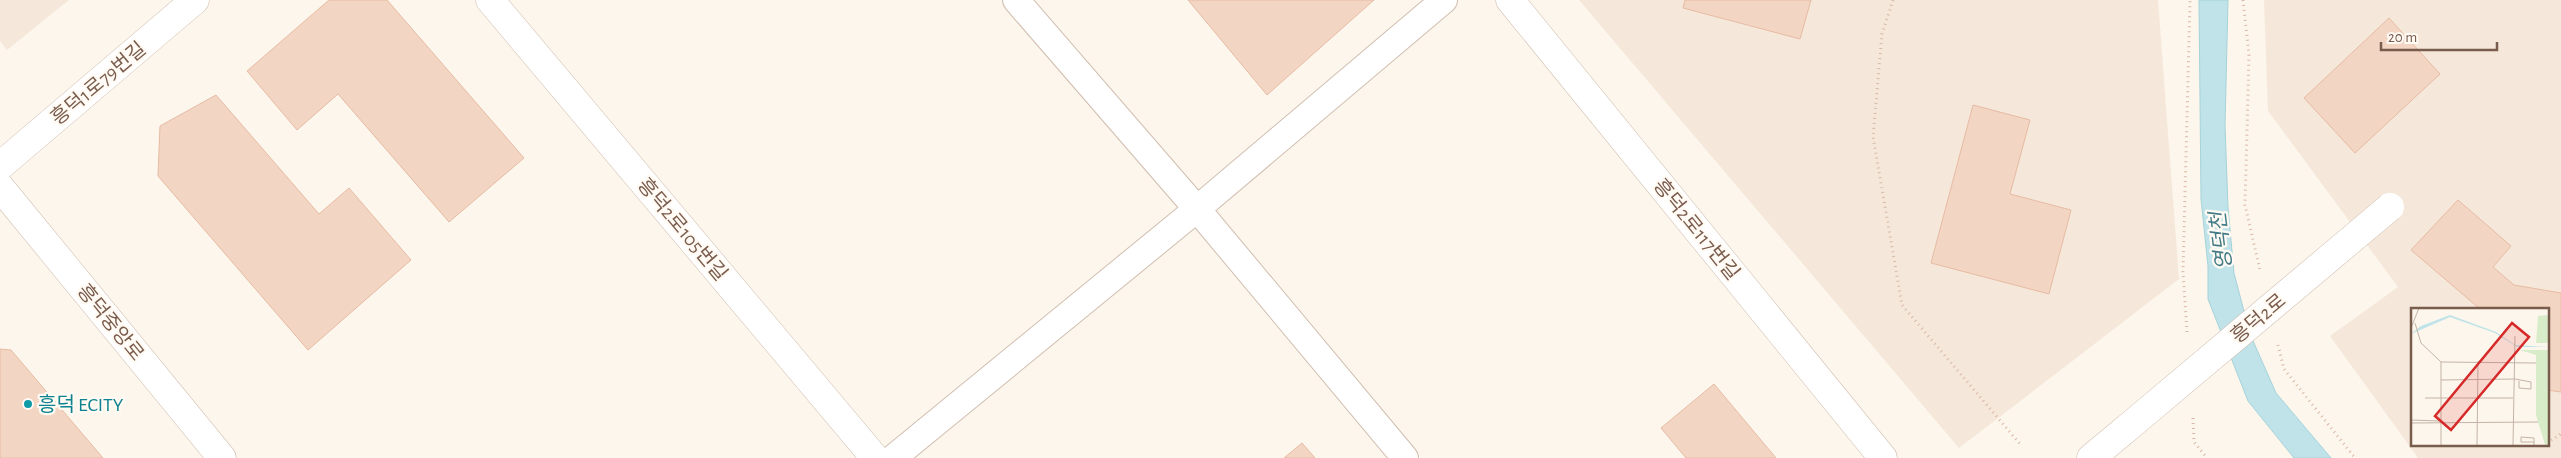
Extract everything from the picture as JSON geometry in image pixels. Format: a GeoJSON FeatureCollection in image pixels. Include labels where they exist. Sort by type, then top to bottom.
{"type":"FeatureCollection","features":[{"type":"Feature","properties":{"kind":"street","name":"흥덕1로79번길"},"geometry":{"type":"LineString","coordinates":[[0,166],[195,0]]}},
{"type":"Feature","properties":{"kind":"street","name":"흥덕2로105번길"},"geometry":{"type":"LineString","coordinates":[[490,0],[875,458]]}},
{"type":"Feature","properties":{"kind":"street"},"geometry":{"type":"LineString","coordinates":[[1016,0],[1197,209],[1405,458]]}},
{"type":"Feature","properties":{"kind":"street"},"geometry":{"type":"LineString","coordinates":[[893,458],[1197,209],[1444,0]]}},
{"type":"Feature","properties":{"kind":"street","name":"흥덕2로117번길"},"geometry":{"type":"LineString","coordinates":[[1510,0],[1883,458]]}},
{"type":"Feature","properties":{"kind":"street","name":"흥덕중앙로"},"geometry":{"type":"LineString","coordinates":[[0,187],[222,458]]}},
{"type":"Feature","properties":{"kind":"street","name":"흥덕2로"},"geometry":{"type":"LineString","coordinates":[[2091,458],[2390,206]]}},
{"type":"Feature","properties":{"kind":"path"},"geometry":{"type":"LineString","coordinates":[[1893,0],[1882,34],[1873,137],[1902,305],[2020,444]]}},
{"type":"Feature","properties":{"kind":"path"},"geometry":{"type":"LineString","coordinates":[[2188,342],[2183,272],[2190,0]]}},
{"type":"Feature","properties":{"kind":"path"},"geometry":{"type":"LineString","coordinates":[[2244,0],[2249,55],[2245,205],[2261,272]]}},
{"type":"Feature","properties":{"kind":"path"},"geometry":{"type":"LineString","coordinates":[[2277,340],[2284,369],[2355,458]]}},
{"type":"Feature","properties":{"kind":"path"},"geometry":{"type":"LineString","coordinates":[[2192,412],[2194,442],[2208,458]]}},
{"type":"Feature","properties":{"kind":"path"},"geometry":{"type":"LineString","coordinates":[[2548,443],[2561,434]]}},
{"type":"Feature","properties":{"kind":"shaded area"},"geometry":{"type":"Polygon","coordinates":[[[0,0],[69,0],[7,50],[0,41],[0,0]]]}},
{"type":"Feature","properties":{"kind":"shaded area"},"geometry":{"type":"Polygon","coordinates":[[[1579,0],[2158,0],[2179,279],[1959,448],[1579,0]]]}},
{"type":"Feature","properties":{"kind":"shaded area"},"geometry":{"type":"Polygon","coordinates":[[[2264,0],[2561,0],[2561,458],[2418,458],[2330,336],[2398,287],[2268,111],[2264,0]]]}},
{"type":"Feature","properties":{"kind":"water","name":"영덕천"},"geometry":{"type":"Polygon","coordinates":[[[2199,0],[2228,0],[2225,126],[2228,207],[2234,273],[2250,334],[2276,393],[2331,458],[2294,458],[2248,401],[2208,299],[2208,266],[2201,199],[2199,0]]]}},
{"type":"Feature","properties":{"kind":"building"},"geometry":{"type":"Polygon","coordinates":[[[329,0],[387,0],[524,158],[449,222],[338,94],[297,130],[247,71],[329,0]]]}},
{"type":"Feature","properties":{"kind":"building"},"geometry":{"type":"Polygon","coordinates":[[[1188,0],[1374,0],[1267,95],[1188,0]]]}},
{"type":"Feature","properties":{"kind":"building"},"geometry":{"type":"Polygon","coordinates":[[[1685,0],[1811,0],[1800,39],[1683,8],[1685,0]]]}},
{"type":"Feature","properties":{"kind":"building"},"geometry":{"type":"Polygon","coordinates":[[[2389,18],[2440,74],[2355,153],[2304,98],[2389,18]]]}},
{"type":"Feature","properties":{"kind":"building"},"geometry":{"type":"Polygon","coordinates":[[[216,95],[319,214],[349,188],[411,260],[308,350],[158,176],[160,126],[216,95]]]}},
{"type":"Feature","properties":{"kind":"building"},"geometry":{"type":"Polygon","coordinates":[[[1973,105],[2030,120],[2010,194],[2071,210],[2049,294],[1931,263],[1973,105]]]}},
{"type":"Feature","properties":{"kind":"building"},"geometry":{"type":"Polygon","coordinates":[[[2458,200],[2511,246],[2493,267],[2514,285],[2561,293],[2561,392],[2548,390],[2548,308],[2479,308],[2411,250],[2458,200]]]}},
{"type":"Feature","properties":{"kind":"building","name":"흥덕 ECITY"},"geometry":{"type":"Polygon","coordinates":[[[0,349],[11,350],[103,458],[0,458],[0,349]]]}},
{"type":"Feature","properties":{"kind":"building"},"geometry":{"type":"Polygon","coordinates":[[[1714,384],[1776,458],[1686,458],[1661,428],[1714,384]]]}},
{"type":"Feature","properties":{"kind":"building"},"geometry":{"type":"Polygon","coordinates":[[[1302,443],[1315,458],[1284,458],[1302,443]]]}},
{"type":"Feature","properties":{"kind":"place","name":"흥덕 ECITY"},"geometry":{"type":"Point","coordinates":[28,404]}}]}
